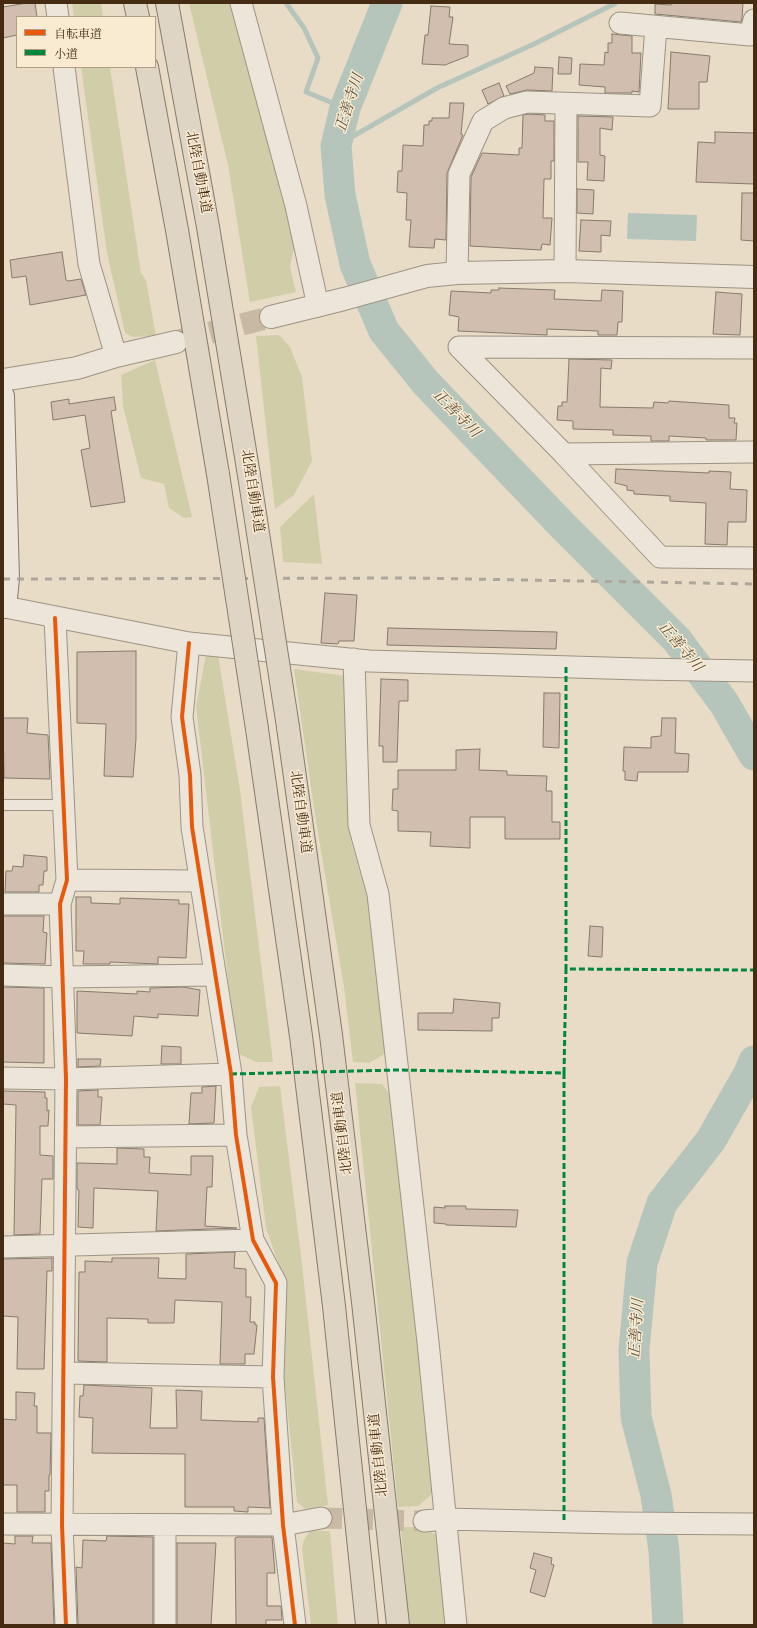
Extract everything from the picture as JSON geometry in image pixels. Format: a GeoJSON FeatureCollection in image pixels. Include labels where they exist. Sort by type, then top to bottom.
{"type":"FeatureCollection","features":[{"type":"Feature","properties":{"kind":"highway"},"geometry":{"type":"LineString","coordinates":[[135,3],[138,16]]}},
{"type":"Feature","properties":{"kind":"highway","name":"北陸自動車道"},"geometry":{"type":"LineString","coordinates":[[167,3],[208,227],[249,475],[288,727],[331,1035],[363,1302],[398,1625]]}},
{"type":"Feature","properties":{"kind":"highway"},"geometry":{"type":"LineString","coordinates":[[147,68],[177,230],[218,474],[257,729],[301,1036],[334,1306],[367,1625]]}},
{"type":"Feature","properties":{"kind":"street"},"geometry":{"type":"LineString","coordinates":[[56,3],[58,16]]}},
{"type":"Feature","properties":{"kind":"street"},"geometry":{"type":"LineString","coordinates":[[241,3],[296,206],[318,306]]}},
{"type":"Feature","properties":{"kind":"street"},"geometry":{"type":"LineString","coordinates":[[620,23],[750,35],[754,20]]}},
{"type":"Feature","properties":{"kind":"street"},"geometry":{"type":"LineString","coordinates":[[457,273],[459,174],[483,121],[504,108],[527,102],[650,106],[656,27]]}},
{"type":"Feature","properties":{"kind":"street"},"geometry":{"type":"LineString","coordinates":[[64,68],[89,264],[116,356]]}},
{"type":"Feature","properties":{"kind":"street"},"geometry":{"type":"LineString","coordinates":[[565,271],[566,104]]}},
{"type":"Feature","properties":{"kind":"street"},"geometry":{"type":"LineString","coordinates":[[271,317],[318,306],[427,276],[457,273],[565,271],[754,277]]}},
{"type":"Feature","properties":{"kind":"street"},"geometry":{"type":"LineString","coordinates":[[3,380],[77,368],[116,356],[176,342]]}},
{"type":"Feature","properties":{"kind":"street"},"geometry":{"type":"LineString","coordinates":[[754,348],[459,347],[564,454],[660,557],[754,558]]}},
{"type":"Feature","properties":{"kind":"street"},"geometry":{"type":"LineString","coordinates":[[3,396],[8,579],[4,607],[189,643],[354,659],[640,669],[754,671]]}},
{"type":"Feature","properties":{"kind":"street"},"geometry":{"type":"LineString","coordinates":[[564,454],[754,452]]}},
{"type":"Feature","properties":{"kind":"street"},"geometry":{"type":"LineString","coordinates":[[55,618],[67,880],[60,904],[66,1079],[66,1245],[62,1525],[66,1625]]}},
{"type":"Feature","properties":{"kind":"street"},"geometry":{"type":"LineString","coordinates":[[189,643],[182,717],[190,775],[192,827],[231,1074],[236,1135],[253,1240],[276,1283],[273,1378],[283,1525],[295,1625]]}},
{"type":"Feature","properties":{"kind":"street"},"geometry":{"type":"LineString","coordinates":[[354,659],[359,825],[378,894],[427,1334],[456,1625]]}},
{"type":"Feature","properties":{"kind":"street"},"geometry":{"type":"LineString","coordinates":[[67,880],[200,881]]}},
{"type":"Feature","properties":{"kind":"street"},"geometry":{"type":"LineString","coordinates":[[3,904],[60,904]]}},
{"type":"Feature","properties":{"kind":"street"},"geometry":{"type":"LineString","coordinates":[[3,975],[63,977],[215,974]]}},
{"type":"Feature","properties":{"kind":"street"},"geometry":{"type":"LineString","coordinates":[[3,1078],[66,1079],[231,1074]]}},
{"type":"Feature","properties":{"kind":"street"},"geometry":{"type":"LineString","coordinates":[[66,1137],[236,1135]]}},
{"type":"Feature","properties":{"kind":"street"},"geometry":{"type":"LineString","coordinates":[[3,1247],[253,1240]]}},
{"type":"Feature","properties":{"kind":"street"},"geometry":{"type":"LineString","coordinates":[[64,1373],[273,1378]]}},
{"type":"Feature","properties":{"kind":"street"},"geometry":{"type":"LineString","coordinates":[[3,1524],[283,1525],[321,1518]]}},
{"type":"Feature","properties":{"kind":"street"},"geometry":{"type":"LineString","coordinates":[[424,1521],[445,1520],[617,1524],[754,1524]]}},
{"type":"Feature","properties":{"kind":"street"},"geometry":{"type":"LineString","coordinates":[[165,1525],[165,1625]]}},
{"type":"Feature","properties":{"kind":"lane"},"geometry":{"type":"LineString","coordinates":[[3,805],[63,805]]}},
{"type":"Feature","properties":{"kind":"shaded area"},"geometry":{"type":"Polygon","coordinates":[[[72,3],[101,3],[103,16],[74,16],[72,3]]]}},
{"type":"Feature","properties":{"kind":"shaded area"},"geometry":{"type":"Polygon","coordinates":[[[189,3],[233,3],[295,244],[290,267],[296,292],[250,302],[228,165],[189,3]]]}},
{"type":"Feature","properties":{"kind":"shaded area"},"geometry":{"type":"Polygon","coordinates":[[[81,68],[110,68],[141,273],[146,280],[156,336],[133,337],[125,333],[107,253],[81,68]]]}},
{"type":"Feature","properties":{"kind":"shaded area"},"geometry":{"type":"Polygon","coordinates":[[[628,213],[697,215],[696,241],[627,239],[628,213]]]}},
{"type":"Feature","properties":{"kind":"shaded area"},"geometry":{"type":"Polygon","coordinates":[[[279,335],[290,347],[302,377],[312,461],[294,495],[275,509],[256,336],[279,335]]]}},
{"type":"Feature","properties":{"kind":"shaded area"},"geometry":{"type":"Polygon","coordinates":[[[155,360],[192,517],[184,518],[169,508],[164,484],[141,478],[123,406],[121,375],[155,360]]]}},
{"type":"Feature","properties":{"kind":"shaded area"},"geometry":{"type":"Polygon","coordinates":[[[314,494],[322,564],[283,562],[280,527],[314,494]]]}},
{"type":"Feature","properties":{"kind":"shaded area"},"geometry":{"type":"Polygon","coordinates":[[[207,650],[218,655],[240,790],[273,1062],[256,1062],[239,1054],[235,1039],[196,706],[207,650]]]}},
{"type":"Feature","properties":{"kind":"shaded area"},"geometry":{"type":"Polygon","coordinates":[[[294,669],[346,676],[348,715],[346,793],[352,845],[372,914],[388,1048],[383,1055],[369,1063],[353,1062],[344,987],[316,821],[294,669]]]}},
{"type":"Feature","properties":{"kind":"shaded area"},"geometry":{"type":"Polygon","coordinates":[[[355,1083],[382,1084],[394,1100],[436,1480],[431,1495],[418,1506],[398,1507],[355,1083]]]}},
{"type":"Feature","properties":{"kind":"shaded area"},"geometry":{"type":"Polygon","coordinates":[[[280,1086],[302,1264],[328,1505],[306,1510],[297,1502],[283,1366],[285,1282],[266,1228],[251,1107],[259,1087],[280,1086]]]}},
{"type":"Feature","properties":{"kind":"shaded area"},"geometry":{"type":"Polygon","coordinates":[[[401,1527],[421,1527],[446,1540],[457,1625],[409,1625],[401,1527]]]}},
{"type":"Feature","properties":{"kind":"shaded area"},"geometry":{"type":"Polygon","coordinates":[[[310,1531],[330,1531],[338,1625],[311,1625],[302,1548],[304,1540],[310,1531]]]}},
{"type":"Feature","properties":{"kind":"building"},"geometry":{"type":"Polygon","coordinates":[[[35,3],[37,16],[16,16],[16,35],[3,38],[3,7],[35,3]]]}},
{"type":"Feature","properties":{"kind":"building"},"geometry":{"type":"Polygon","coordinates":[[[671,3],[743,3],[742,18],[741,22],[655,14],[655,4],[671,5],[671,3]]]}},
{"type":"Feature","properties":{"kind":"building"},"geometry":{"type":"Polygon","coordinates":[[[431,6],[450,7],[449,17],[453,17],[449,44],[468,45],[468,56],[445,65],[422,64],[425,35],[428,35],[431,6]]]}},
{"type":"Feature","properties":{"kind":"building"},"geometry":{"type":"Polygon","coordinates":[[[612,34],[632,36],[632,53],[641,53],[639,92],[632,91],[632,93],[605,93],[605,87],[579,85],[580,64],[604,65],[605,52],[608,53],[608,43],[612,43],[612,34]]]}},
{"type":"Feature","properties":{"kind":"building"},"geometry":{"type":"Polygon","coordinates":[[[671,52],[710,56],[707,82],[699,82],[699,109],[668,109],[671,52]]]}},
{"type":"Feature","properties":{"kind":"building"},"geometry":{"type":"Polygon","coordinates":[[[559,57],[572,58],[571,74],[558,74],[559,57]]]}},
{"type":"Feature","properties":{"kind":"building"},"geometry":{"type":"Polygon","coordinates":[[[535,67],[553,68],[552,91],[527,90],[510,94],[506,86],[534,73],[535,67]]]}},
{"type":"Feature","properties":{"kind":"building"},"geometry":{"type":"Polygon","coordinates":[[[499,83],[504,96],[488,104],[482,90],[499,83]]]}},
{"type":"Feature","properties":{"kind":"building"},"geometry":{"type":"Polygon","coordinates":[[[450,103],[464,103],[461,134],[463,135],[447,173],[446,240],[435,239],[434,248],[409,247],[411,220],[406,220],[407,193],[397,192],[398,171],[402,171],[403,145],[423,146],[424,125],[429,125],[429,121],[432,121],[432,118],[449,118],[450,103]]]}},
{"type":"Feature","properties":{"kind":"building"},"geometry":{"type":"Polygon","coordinates":[[[523,115],[545,115],[545,121],[554,121],[554,161],[551,161],[551,179],[544,179],[543,218],[552,218],[550,245],[542,244],[541,250],[470,246],[471,177],[482,153],[519,155],[519,148],[522,148],[523,115]]]}},
{"type":"Feature","properties":{"kind":"building"},"geometry":{"type":"Polygon","coordinates":[[[578,116],[613,117],[612,130],[600,128],[600,155],[605,156],[604,181],[587,180],[588,162],[578,162],[578,116]]]}},
{"type":"Feature","properties":{"kind":"building"},"geometry":{"type":"Polygon","coordinates":[[[715,132],[754,133],[754,184],[696,182],[698,142],[715,143],[715,132]]]}},
{"type":"Feature","properties":{"kind":"building"},"geometry":{"type":"Polygon","coordinates":[[[577,189],[594,190],[593,214],[577,213],[577,189]]]}},
{"type":"Feature","properties":{"kind":"building"},"geometry":{"type":"Polygon","coordinates":[[[742,193],[754,193],[754,241],[741,240],[742,193]]]}},
{"type":"Feature","properties":{"kind":"building"},"geometry":{"type":"Polygon","coordinates":[[[581,220],[611,221],[610,236],[601,235],[601,252],[579,251],[581,220]]]}},
{"type":"Feature","properties":{"kind":"building"},"geometry":{"type":"Polygon","coordinates":[[[62,252],[66,280],[81,279],[86,295],[30,305],[26,276],[12,278],[10,260],[62,252]]]}},
{"type":"Feature","properties":{"kind":"building"},"geometry":{"type":"Polygon","coordinates":[[[499,288],[555,290],[554,299],[601,301],[602,290],[623,291],[622,322],[618,322],[617,335],[598,335],[598,331],[547,329],[547,335],[458,331],[459,317],[449,315],[451,291],[491,293],[491,290],[499,290],[499,288]]]}},
{"type":"Feature","properties":{"kind":"building"},"geometry":{"type":"Polygon","coordinates":[[[716,292],[742,294],[740,335],[713,334],[716,292]]]}},
{"type":"Feature","properties":{"kind":"building"},"geometry":{"type":"Polygon","coordinates":[[[569,359],[612,360],[611,369],[601,368],[600,407],[653,408],[654,402],[668,403],[669,401],[729,405],[729,418],[735,418],[734,423],[737,423],[736,440],[706,440],[706,438],[669,436],[669,441],[651,441],[651,436],[613,435],[613,430],[573,429],[573,421],[557,420],[558,406],[562,406],[562,402],[567,402],[569,359]]]}},
{"type":"Feature","properties":{"kind":"building"},"geometry":{"type":"Polygon","coordinates":[[[114,397],[116,410],[111,411],[125,502],[91,507],[81,450],[90,448],[85,415],[53,420],[51,402],[69,399],[69,404],[114,397]]]}},
{"type":"Feature","properties":{"kind":"building"},"geometry":{"type":"Polygon","coordinates":[[[616,469],[709,473],[709,471],[731,472],[730,489],[747,490],[746,522],[728,522],[727,545],[705,544],[706,503],[670,501],[670,496],[634,494],[634,491],[627,490],[627,486],[615,483],[616,469]]]}},
{"type":"Feature","properties":{"kind":"building"},"geometry":{"type":"Polygon","coordinates":[[[325,593],[357,595],[354,641],[339,641],[338,644],[321,643],[325,593]]]}},
{"type":"Feature","properties":{"kind":"building"},"geometry":{"type":"Polygon","coordinates":[[[388,628],[557,632],[556,649],[387,645],[388,628]]]}},
{"type":"Feature","properties":{"kind":"building"},"geometry":{"type":"Polygon","coordinates":[[[136,651],[136,739],[133,777],[104,776],[106,724],[77,723],[77,652],[136,651]]]}},
{"type":"Feature","properties":{"kind":"building"},"geometry":{"type":"Polygon","coordinates":[[[381,679],[408,680],[408,701],[399,701],[397,762],[383,762],[383,746],[379,746],[381,679]]]}},
{"type":"Feature","properties":{"kind":"building"},"geometry":{"type":"Polygon","coordinates":[[[544,693],[560,693],[559,748],[543,747],[544,693]]]}},
{"type":"Feature","properties":{"kind":"building"},"geometry":{"type":"Polygon","coordinates":[[[3,718],[28,718],[27,733],[48,735],[50,779],[4,778],[3,718]]]}},
{"type":"Feature","properties":{"kind":"building"},"geometry":{"type":"Polygon","coordinates":[[[662,718],[676,718],[675,753],[689,754],[688,772],[638,772],[637,781],[625,780],[625,771],[623,771],[624,747],[651,748],[651,737],[661,736],[662,718]]]}},
{"type":"Feature","properties":{"kind":"building"},"geometry":{"type":"Polygon","coordinates":[[[480,749],[479,770],[507,771],[507,775],[547,776],[546,791],[552,791],[552,822],[560,822],[560,839],[505,839],[505,817],[470,817],[470,848],[430,846],[431,832],[398,831],[398,811],[392,810],[393,789],[398,789],[398,770],[456,770],[456,750],[480,749]]]}},
{"type":"Feature","properties":{"kind":"building"},"geometry":{"type":"Polygon","coordinates":[[[24,855],[47,857],[47,871],[44,871],[43,885],[39,885],[39,892],[5,892],[6,871],[12,871],[13,866],[23,867],[24,855]]]}},
{"type":"Feature","properties":{"kind":"building"},"geometry":{"type":"Polygon","coordinates":[[[76,897],[91,897],[91,903],[120,904],[120,898],[179,900],[179,904],[189,904],[186,958],[158,957],[158,964],[110,962],[110,964],[83,964],[84,951],[76,951],[76,897]]]}},
{"type":"Feature","properties":{"kind":"building"},"geometry":{"type":"Polygon","coordinates":[[[3,916],[44,916],[43,932],[47,933],[45,964],[3,963],[3,916]]]}},
{"type":"Feature","properties":{"kind":"building"},"geometry":{"type":"Polygon","coordinates":[[[590,926],[603,927],[602,957],[588,956],[590,926]]]}},
{"type":"Feature","properties":{"kind":"building"},"geometry":{"type":"Polygon","coordinates":[[[3,987],[44,988],[44,1063],[3,1062],[3,987]]]}},
{"type":"Feature","properties":{"kind":"building"},"geometry":{"type":"Polygon","coordinates":[[[183,987],[200,990],[198,1016],[158,1014],[158,1018],[134,1016],[132,1036],[77,1033],[77,991],[137,994],[137,991],[150,992],[150,988],[183,987]]]}},
{"type":"Feature","properties":{"kind":"building"},"geometry":{"type":"Polygon","coordinates":[[[454,999],[500,1003],[499,1018],[492,1018],[492,1031],[418,1030],[418,1013],[453,1013],[454,999]]]}},
{"type":"Feature","properties":{"kind":"building"},"geometry":{"type":"Polygon","coordinates":[[[162,1046],[181,1047],[181,1064],[161,1064],[162,1046]]]}},
{"type":"Feature","properties":{"kind":"building"},"geometry":{"type":"Polygon","coordinates":[[[78,1059],[101,1059],[100,1066],[78,1067],[78,1059]]]}},
{"type":"Feature","properties":{"kind":"building"},"geometry":{"type":"Polygon","coordinates":[[[216,1086],[214,1123],[189,1124],[191,1093],[202,1093],[202,1087],[216,1086]]]}},
{"type":"Feature","properties":{"kind":"building"},"geometry":{"type":"Polygon","coordinates":[[[98,1090],[98,1097],[102,1097],[100,1125],[78,1125],[78,1091],[98,1090]]]}},
{"type":"Feature","properties":{"kind":"building"},"geometry":{"type":"Polygon","coordinates":[[[3,1091],[45,1092],[45,1098],[47,1098],[47,1111],[49,1110],[48,1126],[40,1126],[40,1155],[53,1156],[53,1179],[42,1179],[40,1234],[14,1235],[16,1105],[3,1104],[3,1091]]]}},
{"type":"Feature","properties":{"kind":"building"},"geometry":{"type":"Polygon","coordinates":[[[117,1148],[144,1149],[144,1157],[150,1157],[149,1173],[191,1175],[191,1156],[213,1156],[212,1187],[207,1187],[205,1226],[237,1228],[156,1231],[158,1191],[94,1188],[93,1228],[78,1227],[79,1190],[77,1189],[77,1163],[117,1164],[117,1148]]]}},
{"type":"Feature","properties":{"kind":"building"},"geometry":{"type":"Polygon","coordinates":[[[445,1206],[466,1206],[466,1209],[518,1210],[516,1227],[446,1225],[434,1223],[434,1207],[445,1208],[445,1206]]]}},
{"type":"Feature","properties":{"kind":"building"},"geometry":{"type":"Polygon","coordinates":[[[235,1252],[234,1268],[246,1269],[246,1297],[251,1297],[250,1322],[255,1322],[255,1325],[257,1325],[254,1354],[245,1354],[245,1364],[220,1364],[222,1302],[175,1300],[174,1323],[148,1323],[148,1319],[107,1318],[107,1362],[78,1361],[79,1272],[85,1272],[85,1261],[112,1262],[112,1258],[159,1258],[158,1278],[186,1279],[186,1254],[235,1252]]]}},
{"type":"Feature","properties":{"kind":"building"},"geometry":{"type":"Polygon","coordinates":[[[52,1258],[52,1271],[47,1271],[44,1369],[17,1369],[18,1317],[3,1316],[3,1259],[52,1258]]]}},
{"type":"Feature","properties":{"kind":"building"},"geometry":{"type":"Polygon","coordinates":[[[84,1385],[152,1388],[150,1428],[177,1428],[176,1390],[202,1391],[201,1420],[258,1422],[258,1418],[264,1418],[270,1508],[248,1507],[248,1512],[234,1511],[234,1507],[185,1507],[185,1454],[92,1453],[93,1418],[79,1417],[80,1396],[83,1396],[84,1385]]]}},
{"type":"Feature","properties":{"kind":"building"},"geometry":{"type":"Polygon","coordinates":[[[16,1392],[35,1393],[34,1406],[37,1406],[37,1433],[51,1433],[49,1491],[45,1491],[45,1512],[17,1512],[17,1485],[3,1485],[3,1419],[16,1420],[16,1392]]]}},
{"type":"Feature","properties":{"kind":"building"},"geometry":{"type":"Polygon","coordinates":[[[15,1536],[33,1536],[32,1543],[51,1543],[54,1625],[3,1625],[3,1543],[15,1544],[15,1536]]]}},
{"type":"Feature","properties":{"kind":"building"},"geometry":{"type":"Polygon","coordinates":[[[107,1536],[153,1537],[153,1625],[78,1625],[76,1567],[82,1568],[83,1540],[106,1541],[107,1536]]]}},
{"type":"Feature","properties":{"kind":"building"},"geometry":{"type":"Polygon","coordinates":[[[272,1537],[275,1573],[267,1573],[267,1606],[281,1606],[282,1620],[266,1620],[266,1625],[236,1625],[235,1538],[272,1537]]]}},
{"type":"Feature","properties":{"kind":"building"},"geometry":{"type":"Polygon","coordinates":[[[177,1543],[216,1543],[211,1625],[177,1625],[177,1543]]]}},
{"type":"Feature","properties":{"kind":"building"},"geometry":{"type":"Polygon","coordinates":[[[534,1553],[552,1558],[551,1564],[554,1565],[545,1597],[530,1592],[536,1570],[530,1568],[534,1553]]]}},
{"type":"Feature","properties":{"kind":"waterway"},"geometry":{"type":"LineString","coordinates":[[286,3],[304,28],[318,58],[306,92],[345,108]]}},
{"type":"Feature","properties":{"kind":"waterway","name":"正善寺川"},"geometry":{"type":"LineString","coordinates":[[387,3],[345,108],[336,146],[340,195],[355,264],[384,331],[426,383],[562,525],[677,640],[724,703],[754,755]]}},
{"type":"Feature","properties":{"kind":"waterway"},"geometry":{"type":"LineString","coordinates":[[336,146],[437,88],[534,44],[616,3]]}},
{"type":"Feature","properties":{"kind":"waterway","name":"正善寺川"},"geometry":{"type":"LineString","coordinates":[[668,1625],[664,1551],[656,1495],[636,1417],[634,1350],[642,1263],[662,1203],[711,1140],[748,1075],[754,1061]]}},
{"type":"Feature","properties":{"kind":"tunnel"},"geometry":{"type":"LineString","coordinates":[[178,341],[271,317]]}},
{"type":"Feature","properties":{"kind":"tunnel"},"geometry":{"type":"LineString","coordinates":[[321,1518],[424,1521]]}},
{"type":"Feature","properties":{"kind":"railway"},"geometry":{"type":"LineString","coordinates":[[3,579],[413,578],[754,584]]}},
{"type":"Feature","properties":{"kind":"marked path"},"geometry":{"type":"LineString","coordinates":[[566,667],[566,969]]}},
{"type":"Feature","properties":{"kind":"marked path"},"geometry":{"type":"LineString","coordinates":[[231,1074],[398,1070],[564,1073],[566,969],[754,970]]}},
{"type":"Feature","properties":{"kind":"marked path"},"geometry":{"type":"LineString","coordinates":[[564,1073],[564,1521]]}},
{"type":"Feature","properties":{"kind":"cycle path"},"geometry":{"type":"LineString","coordinates":[[55,618],[67,880],[60,904],[66,1079],[62,1525],[66,1625]]}},
{"type":"Feature","properties":{"kind":"cycle path"},"geometry":{"type":"LineString","coordinates":[[189,643],[182,717],[190,775],[192,827],[231,1074],[236,1135],[253,1240],[276,1283],[273,1377],[283,1525],[295,1625]]}}]}
